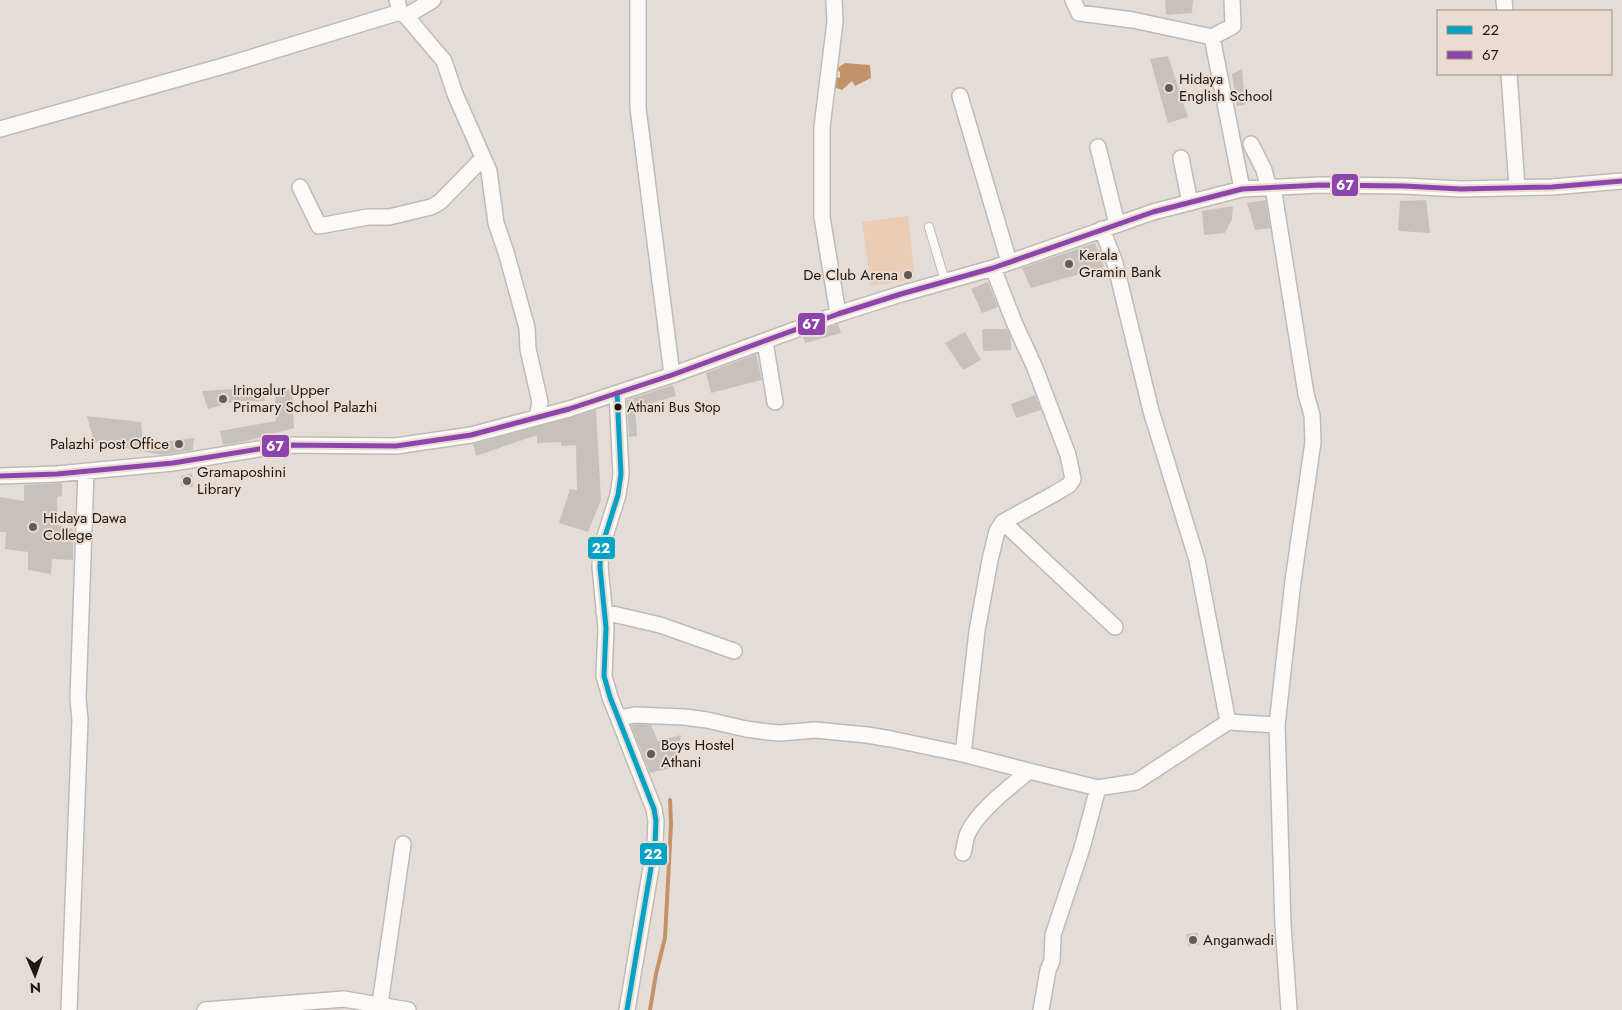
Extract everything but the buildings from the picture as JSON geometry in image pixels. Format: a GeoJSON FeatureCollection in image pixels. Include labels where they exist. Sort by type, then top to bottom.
{"type":"FeatureCollection","features":[{"type":"Feature","properties":{"kind":"street"},"geometry":{"type":"LineString","coordinates":[[0,128],[230,64],[433,0]]}},
{"type":"Feature","properties":{"kind":"street"},"geometry":{"type":"LineString","coordinates":[[638,0],[638,108],[672,375]]}},
{"type":"Feature","properties":{"kind":"street"},"geometry":{"type":"LineString","coordinates":[[834,0],[835,22],[822,127],[822,217],[838,314]]}},
{"type":"Feature","properties":{"kind":"street"},"geometry":{"type":"LineString","coordinates":[[1074,0],[1078,14],[1133,20],[1212,37],[1233,26],[1232,0]]}},
{"type":"Feature","properties":{"kind":"street"},"geometry":{"type":"LineString","coordinates":[[401,9],[444,61],[455,94],[489,171],[496,223],[527,328],[528,349],[540,402],[537,417]]}},
{"type":"Feature","properties":{"kind":"street"},"geometry":{"type":"LineString","coordinates":[[1212,37],[1242,190]]}},
{"type":"Feature","properties":{"kind":"street"},"geometry":{"type":"LineString","coordinates":[[1509,75],[1518,188]]}},
{"type":"Feature","properties":{"kind":"street"},"geometry":{"type":"LineString","coordinates":[[960,96],[1009,262]]}},
{"type":"Feature","properties":{"kind":"street"},"geometry":{"type":"LineString","coordinates":[[1252,144],[1271,188],[1306,394],[1312,415],[1313,442],[1293,581],[1277,726],[1283,925],[1289,1010]]}},
{"type":"Feature","properties":{"kind":"street"},"geometry":{"type":"LineString","coordinates":[[1098,147],[1118,224]]}},
{"type":"Feature","properties":{"kind":"street"},"geometry":{"type":"LineString","coordinates":[[300,187],[319,226],[368,217],[389,217],[431,208],[483,158]]}},
{"type":"Feature","properties":{"kind":"street"},"geometry":{"type":"LineString","coordinates":[[1181,158],[1190,203]]}},
{"type":"Feature","properties":{"kind":"street"},"geometry":{"type":"LineString","coordinates":[[0,476],[40,475],[173,463],[283,445],[396,446],[471,436],[569,409],[672,375],[838,314],[993,268],[1153,212],[1242,190],[1320,185],[1461,189],[1518,188],[1622,181]]}},
{"type":"Feature","properties":{"kind":"street"},"geometry":{"type":"LineString","coordinates":[[1099,230],[1115,263],[1151,411],[1197,560],[1228,722]]}},
{"type":"Feature","properties":{"kind":"street"},"geometry":{"type":"LineString","coordinates":[[963,754],[976,639],[983,594],[997,531],[1003,522],[1069,485],[1073,479],[1068,455],[993,268]]}},
{"type":"Feature","properties":{"kind":"street"},"geometry":{"type":"LineString","coordinates":[[765,342],[775,402]]}},
{"type":"Feature","properties":{"kind":"street"},"geometry":{"type":"LineString","coordinates":[[617,393],[621,474],[618,495],[601,549],[600,567],[606,628],[604,676],[654,809],[656,821],[655,844],[627,1010]]}},
{"type":"Feature","properties":{"kind":"street"},"geometry":{"type":"LineString","coordinates":[[69,1010],[80,720],[78,698],[86,471]]}},
{"type":"Feature","properties":{"kind":"street"},"geometry":{"type":"LineString","coordinates":[[1003,522],[1115,627]]}},
{"type":"Feature","properties":{"kind":"street"},"geometry":{"type":"LineString","coordinates":[[604,612],[660,625],[734,651]]}},
{"type":"Feature","properties":{"kind":"street"},"geometry":{"type":"LineString","coordinates":[[619,718],[635,715],[684,718],[707,720],[762,732],[780,733],[815,730],[867,735],[963,754],[1098,788],[1136,782],[1228,722],[1277,726]]}},
{"type":"Feature","properties":{"kind":"street"},"geometry":{"type":"LineString","coordinates":[[963,853],[967,834],[974,823],[985,810],[1029,771]]}},
{"type":"Feature","properties":{"kind":"street"},"geometry":{"type":"LineString","coordinates":[[1041,1010],[1048,970],[1052,960],[1054,935],[1082,848],[1098,788]]}},
{"type":"Feature","properties":{"kind":"street"},"geometry":{"type":"LineString","coordinates":[[380,1004],[403,844]]}},
{"type":"Feature","properties":{"kind":"street"},"geometry":{"type":"LineString","coordinates":[[205,1010],[344,1000],[380,1004],[408,1010]]}},
{"type":"Feature","properties":{"kind":"lane"},"geometry":{"type":"LineString","coordinates":[[929,227],[945,282]]}},
{"type":"Feature","properties":{"kind":"lane"},"geometry":{"type":"LineString","coordinates":[[1099,230],[1110,270]]}},
{"type":"Feature","properties":{"kind":"shaded area"},"geometry":{"type":"Polygon","coordinates":[[[845,63],[870,65],[871,78],[855,86],[852,81],[842,90],[834,87],[837,77],[840,78],[840,72],[836,69],[845,63]]]}},
{"type":"Feature","properties":{"kind":"shaded area"},"geometry":{"type":"Polygon","coordinates":[[[908,216],[915,279],[871,286],[862,222],[908,216]]]}},
{"type":"Feature","properties":{"kind":"waterway"},"geometry":{"type":"LineString","coordinates":[[650,1010],[665,938],[671,824],[670,800]]}},
{"type":"Feature","properties":{"kind":"transit line","name":"67"},"geometry":{"type":"LineString","coordinates":[[0,476],[57,474],[173,463],[283,445],[396,446],[471,435],[569,409],[672,375],[838,314],[993,268],[1153,212],[1242,189],[1320,185],[1461,189],[1552,187],[1622,181]]}},
{"type":"Feature","properties":{"kind":"transit line","name":"22"},"geometry":{"type":"LineString","coordinates":[[617,393],[621,474],[618,495],[601,549],[600,567],[606,628],[604,676],[610,697],[654,809],[656,821],[655,844],[627,1010]]}},
{"type":"Feature","properties":{"kind":"place","name":"Hidaya English School"},"geometry":{"type":"Point","coordinates":[1169,88]}},
{"type":"Feature","properties":{"kind":"place","name":"Kerala Gramin Bank"},"geometry":{"type":"Point","coordinates":[1069,264]}},
{"type":"Feature","properties":{"kind":"place","name":"De Club Arena"},"geometry":{"type":"Point","coordinates":[908,275]}},
{"type":"Feature","properties":{"kind":"place","name":"Iringalur Upper Primary School Palazhi"},"geometry":{"type":"Point","coordinates":[223,399]}},
{"type":"Feature","properties":{"kind":"place","name":"Athani Bus Stop"},"geometry":{"type":"Point","coordinates":[618,407]}},
{"type":"Feature","properties":{"kind":"place","name":"Palazhi post Office"},"geometry":{"type":"Point","coordinates":[179,444]}},
{"type":"Feature","properties":{"kind":"place","name":"Gramaposhini Library"},"geometry":{"type":"Point","coordinates":[187,481]}},
{"type":"Feature","properties":{"kind":"place","name":"Hidaya Dawa College"},"geometry":{"type":"Point","coordinates":[33,527]}},
{"type":"Feature","properties":{"kind":"place","name":"Boys Hostel Athani"},"geometry":{"type":"Point","coordinates":[651,754]}},
{"type":"Feature","properties":{"kind":"place","name":"Anganwadi"},"geometry":{"type":"Point","coordinates":[1193,940]}}]}
